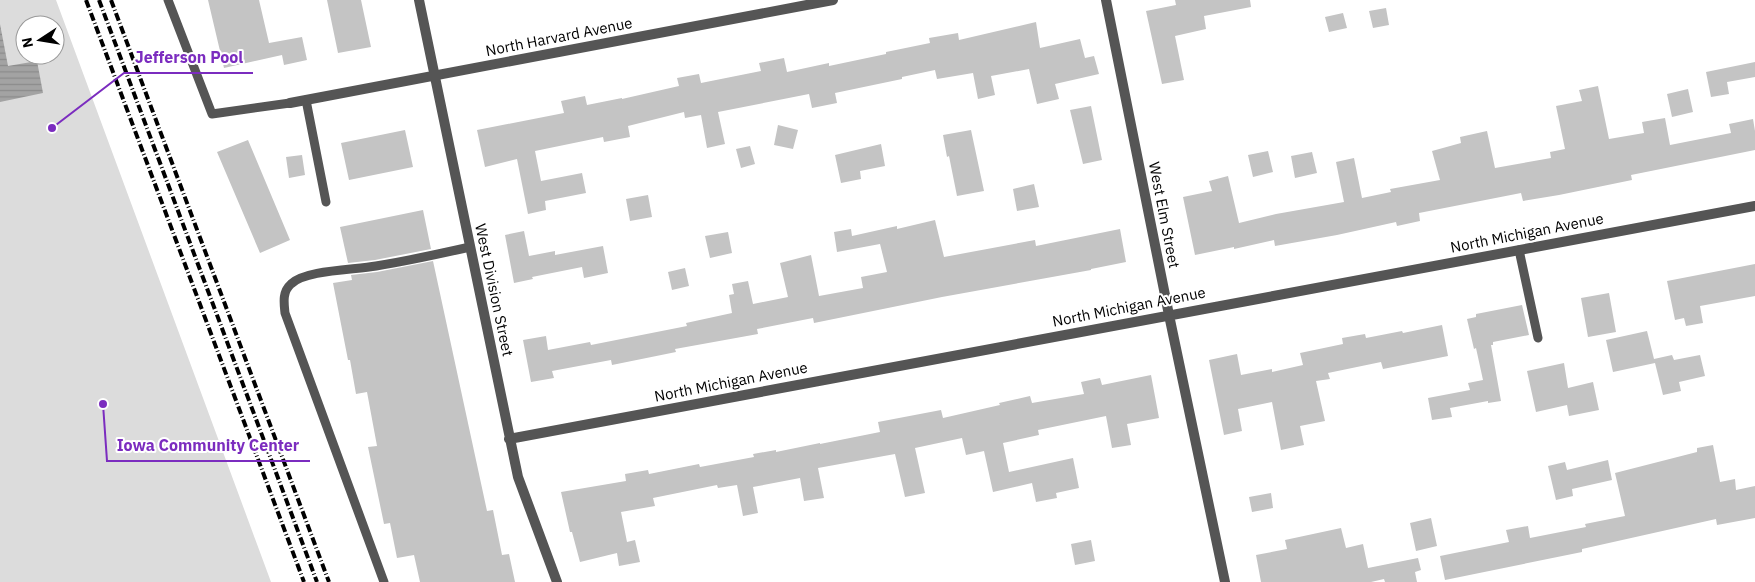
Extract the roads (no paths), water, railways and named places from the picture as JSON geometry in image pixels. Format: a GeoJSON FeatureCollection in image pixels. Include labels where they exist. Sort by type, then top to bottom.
{"type":"FeatureCollection","features":[{"type":"Feature","properties":{"kind":"street","name":"West Division Street"},"geometry":{"type":"LineString","coordinates":[[419,0],[518,477],[557,582]]}},
{"type":"Feature","properties":{"kind":"street","name":"North Harvard Avenue"},"geometry":{"type":"LineString","coordinates":[[290,103],[833,0]]}},
{"type":"Feature","properties":{"kind":"street","name":"West Elm Street"},"geometry":{"type":"LineString","coordinates":[[1106,0],[1225,582]]}},
{"type":"Feature","properties":{"kind":"street","name":"North Michigan Avenue"},"geometry":{"type":"LineString","coordinates":[[509,439],[1755,206]]}},
{"type":"Feature","properties":{"kind":"lane"},"geometry":{"type":"LineString","coordinates":[[168,0],[212,114],[290,103]]}},
{"type":"Feature","properties":{"kind":"lane"},"geometry":{"type":"LineString","coordinates":[[306,100],[326,202]]}},
{"type":"Feature","properties":{"kind":"lane"},"geometry":{"type":"LineString","coordinates":[[384,582],[286,313],[285,292],[299,278],[377,266],[470,247]]}},
{"type":"Feature","properties":{"kind":"lane"},"geometry":{"type":"LineString","coordinates":[[1519,250],[1538,338]]}},
{"type":"Feature","properties":{"kind":"railway"},"geometry":{"type":"LineString","coordinates":[[86,0],[304,582]]}},
{"type":"Feature","properties":{"kind":"railway"},"geometry":{"type":"LineString","coordinates":[[99,0],[317,582]]}},
{"type":"Feature","properties":{"kind":"railway"},"geometry":{"type":"LineString","coordinates":[[111,0],[329,582]]}},
{"type":"Feature","properties":{"kind":"place","name":"Jefferson Pool"},"geometry":{"type":"Point","coordinates":[52,128]}},
{"type":"Feature","properties":{"kind":"place","name":"Iowa Community Center"},"geometry":{"type":"Point","coordinates":[103,404]}}]}
